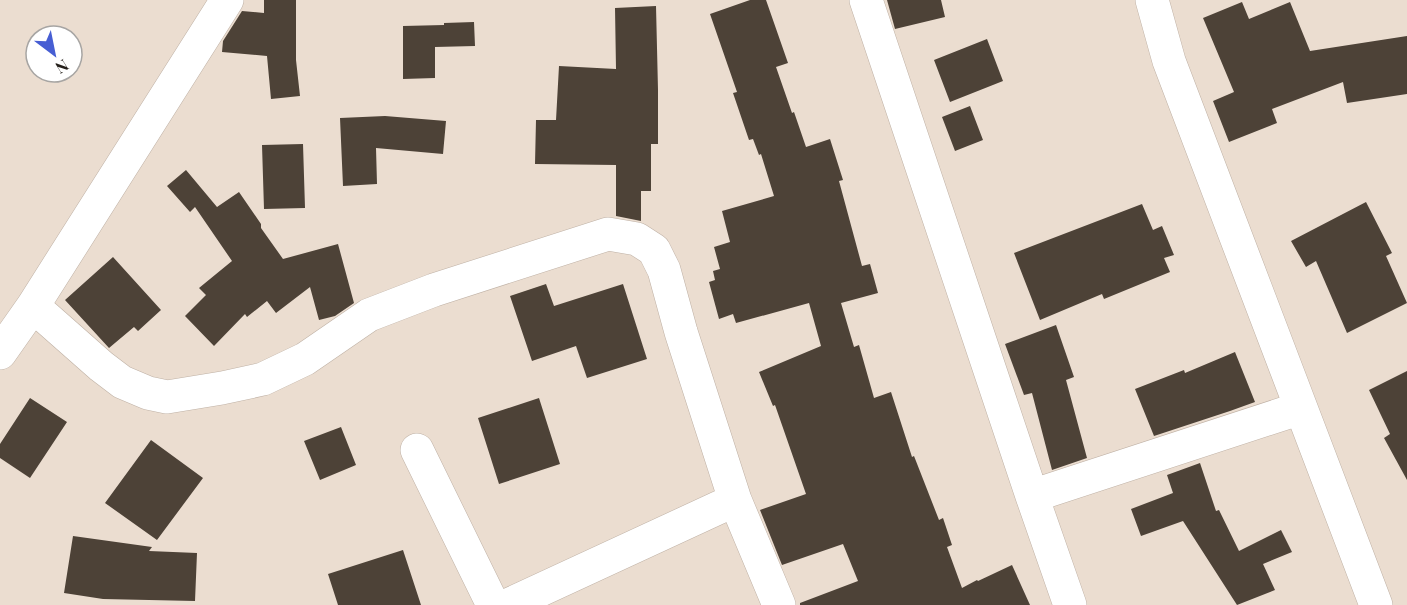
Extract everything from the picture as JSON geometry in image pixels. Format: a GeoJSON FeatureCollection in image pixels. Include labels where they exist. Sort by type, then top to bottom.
{"type":"FeatureCollection","features":[{"type":"Feature","properties":{"kind":"street"},"geometry":{"type":"LineString","coordinates":[[0,353],[33,306],[227,0]]}},
{"type":"Feature","properties":{"kind":"street"},"geometry":{"type":"LineString","coordinates":[[866,0],[1070,605]]}},
{"type":"Feature","properties":{"kind":"street"},"geometry":{"type":"LineString","coordinates":[[1152,0],[1169,61],[1376,605]]}},
{"type":"Feature","properties":{"kind":"street"},"geometry":{"type":"LineString","coordinates":[[33,306],[122,382],[148,393],[167,397],[263,379],[305,359],[369,315],[434,290],[608,234],[637,239],[654,250],[664,270],[681,332],[735,500],[779,605]]}},
{"type":"Feature","properties":{"kind":"street"},"geometry":{"type":"LineString","coordinates":[[1032,496],[1301,408]]}},
{"type":"Feature","properties":{"kind":"street"},"geometry":{"type":"LineString","coordinates":[[417,450],[493,605]]}},
{"type":"Feature","properties":{"kind":"street"},"geometry":{"type":"LineString","coordinates":[[508,605],[735,500]]}},
{"type":"Feature","properties":{"kind":"building"},"geometry":{"type":"Polygon","coordinates":[[[264,0],[296,0],[296,60],[300,96],[271,99],[267,56],[222,52],[223,41],[242,11],[264,13],[264,0]]]}},
{"type":"Feature","properties":{"kind":"building"},"geometry":{"type":"Polygon","coordinates":[[[750,0],[766,0],[788,63],[776,67],[806,147],[830,139],[843,180],[839,181],[862,266],[870,264],[878,293],[841,303],[854,347],[859,345],[874,398],[891,392],[912,457],[914,456],[939,520],[943,518],[952,545],[947,547],[962,588],[1012,565],[1030,605],[800,605],[800,603],[858,581],[843,544],[782,565],[760,510],[806,494],[775,405],[773,406],[759,372],[821,346],[809,303],[736,323],[733,314],[719,319],[709,282],[715,280],[713,271],[720,269],[714,247],[730,242],[722,211],[774,196],[761,154],[759,155],[753,139],[749,140],[733,93],[737,92],[710,14],[750,0]]]}},
{"type":"Feature","properties":{"kind":"building"},"geometry":{"type":"Polygon","coordinates":[[[887,0],[941,0],[945,17],[895,29],[887,0]]]}},
{"type":"Feature","properties":{"kind":"building"},"geometry":{"type":"Polygon","coordinates":[[[1242,2],[1249,19],[1290,2],[1310,51],[1407,36],[1407,94],[1347,103],[1343,82],[1272,109],[1277,123],[1229,142],[1213,101],[1234,92],[1203,18],[1242,2]]]}},
{"type":"Feature","properties":{"kind":"building"},"geometry":{"type":"Polygon","coordinates":[[[656,6],[658,144],[651,144],[651,191],[641,191],[641,221],[616,216],[616,165],[535,164],[536,120],[556,120],[559,66],[616,69],[615,8],[656,6]]]}},
{"type":"Feature","properties":{"kind":"building"},"geometry":{"type":"Polygon","coordinates":[[[474,22],[475,46],[435,47],[435,78],[403,79],[403,26],[474,22]]]}},
{"type":"Feature","properties":{"kind":"building"},"geometry":{"type":"Polygon","coordinates":[[[987,39],[1003,81],[950,102],[934,60],[987,39]]]}},
{"type":"Feature","properties":{"kind":"building"},"geometry":{"type":"Polygon","coordinates":[[[970,106],[983,140],[955,151],[942,117],[970,106]]]}},
{"type":"Feature","properties":{"kind":"building"},"geometry":{"type":"Polygon","coordinates":[[[385,116],[446,121],[443,154],[376,148],[377,184],[343,186],[340,118],[385,116]]]}},
{"type":"Feature","properties":{"kind":"building"},"geometry":{"type":"Polygon","coordinates":[[[303,144],[305,208],[264,209],[262,145],[303,144]]]}},
{"type":"Feature","properties":{"kind":"building"},"geometry":{"type":"Polygon","coordinates":[[[186,170],[217,207],[239,192],[283,259],[338,244],[354,303],[335,316],[319,320],[310,287],[276,313],[267,301],[247,317],[245,314],[214,346],[185,316],[206,295],[199,288],[232,261],[195,207],[190,212],[167,186],[186,170]]]}},
{"type":"Feature","properties":{"kind":"building"},"geometry":{"type":"Polygon","coordinates":[[[1366,202],[1392,253],[1386,256],[1407,303],[1347,333],[1316,261],[1306,267],[1291,241],[1366,202]]]}},
{"type":"Feature","properties":{"kind":"building"},"geometry":{"type":"Polygon","coordinates":[[[1142,204],[1153,230],[1162,226],[1174,255],[1164,258],[1170,272],[1104,299],[1102,294],[1040,320],[1014,253],[1142,204]]]}},
{"type":"Feature","properties":{"kind":"building"},"geometry":{"type":"Polygon","coordinates":[[[113,257],[161,310],[138,331],[134,327],[109,348],[65,300],[113,257]]]}},
{"type":"Feature","properties":{"kind":"building"},"geometry":{"type":"Polygon","coordinates":[[[546,284],[554,306],[623,284],[647,359],[587,378],[576,346],[532,361],[510,296],[546,284]]]}},
{"type":"Feature","properties":{"kind":"building"},"geometry":{"type":"Polygon","coordinates":[[[1056,325],[1074,377],[1066,380],[1087,458],[1052,470],[1032,393],[1024,395],[1005,344],[1056,325]]]}},
{"type":"Feature","properties":{"kind":"building"},"geometry":{"type":"Polygon","coordinates":[[[1235,352],[1255,402],[1154,436],[1135,389],[1184,370],[1185,373],[1235,352]]]}},
{"type":"Feature","properties":{"kind":"building"},"geometry":{"type":"Polygon","coordinates":[[[1407,371],[1407,480],[1384,438],[1390,434],[1369,390],[1407,371]]]}},
{"type":"Feature","properties":{"kind":"building"},"geometry":{"type":"Polygon","coordinates":[[[30,398],[67,422],[30,478],[0,458],[0,444],[30,398]]]}},
{"type":"Feature","properties":{"kind":"building"},"geometry":{"type":"Polygon","coordinates":[[[539,398],[560,464],[499,484],[478,418],[539,398]]]}},
{"type":"Feature","properties":{"kind":"building"},"geometry":{"type":"Polygon","coordinates":[[[341,427],[356,465],[320,480],[304,441],[341,427]]]}},
{"type":"Feature","properties":{"kind":"building"},"geometry":{"type":"Polygon","coordinates":[[[151,440],[203,478],[157,540],[105,503],[151,440]]]}},
{"type":"Feature","properties":{"kind":"building"},"geometry":{"type":"Polygon","coordinates":[[[1200,463],[1216,511],[1219,510],[1239,551],[1281,530],[1292,552],[1263,564],[1275,590],[1237,605],[1183,521],[1141,536],[1131,509],[1173,493],[1167,475],[1200,463]]]}},
{"type":"Feature","properties":{"kind":"building"},"geometry":{"type":"Polygon","coordinates":[[[73,536],[152,547],[149,551],[197,553],[195,601],[103,599],[64,593],[73,536]]]}},
{"type":"Feature","properties":{"kind":"building"},"geometry":{"type":"Polygon","coordinates":[[[403,550],[421,605],[338,605],[328,574],[403,550]]]}}]}
